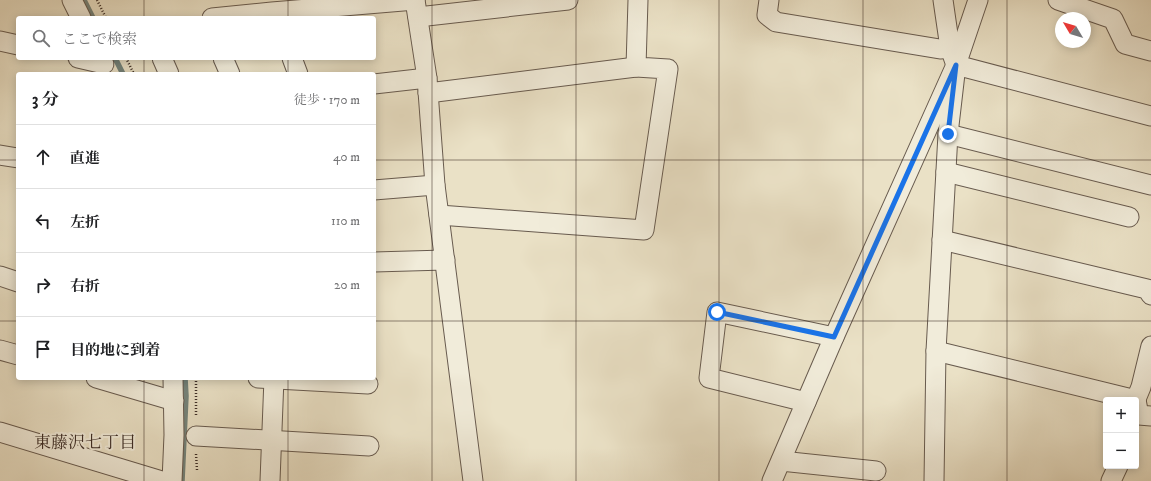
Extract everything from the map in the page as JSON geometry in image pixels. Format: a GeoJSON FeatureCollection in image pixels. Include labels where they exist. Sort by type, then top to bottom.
{"type":"FeatureCollection","features":[{"type":"Feature","properties":{"kind":"street"},"geometry":{"type":"LineString","coordinates":[[72,0],[80,16]]}},
{"type":"Feature","properties":{"kind":"street"},"geometry":{"type":"LineString","coordinates":[[253,16],[416,6],[568,0]]}},
{"type":"Feature","properties":{"kind":"street"},"geometry":{"type":"LineString","coordinates":[[636,67],[638,0]]}},
{"type":"Feature","properties":{"kind":"street"},"geometry":{"type":"LineString","coordinates":[[769,0],[767,15],[776,22],[940,49],[953,57],[1151,116]]}},
{"type":"Feature","properties":{"kind":"street"},"geometry":{"type":"LineString","coordinates":[[934,481],[936,351],[953,57],[943,0]]}},
{"type":"Feature","properties":{"kind":"street"},"geometry":{"type":"LineString","coordinates":[[772,481],[978,0]]}},
{"type":"Feature","properties":{"kind":"street"},"geometry":{"type":"LineString","coordinates":[[1058,0],[1113,19],[1125,44],[1151,51]]}},
{"type":"Feature","properties":{"kind":"street"},"geometry":{"type":"LineString","coordinates":[[416,6],[427,86],[435,185],[473,481]]}},
{"type":"Feature","properties":{"kind":"street"},"geometry":{"type":"LineString","coordinates":[[0,41],[16,45]]}},
{"type":"Feature","properties":{"kind":"street"},"geometry":{"type":"LineString","coordinates":[[86,60],[105,65]]}},
{"type":"Feature","properties":{"kind":"street"},"geometry":{"type":"LineString","coordinates":[[163,60],[168,72]]}},
{"type":"Feature","properties":{"kind":"street"},"geometry":{"type":"LineString","coordinates":[[224,60],[229,72]]}},
{"type":"Feature","properties":{"kind":"street"},"geometry":{"type":"LineString","coordinates":[[293,60],[297,72]]}},
{"type":"Feature","properties":{"kind":"street"},"geometry":{"type":"LineString","coordinates":[[376,84],[427,86],[636,67],[668,69],[644,230],[439,215]]}},
{"type":"Feature","properties":{"kind":"street"},"geometry":{"type":"LineString","coordinates":[[948,134],[1151,185]]}},
{"type":"Feature","properties":{"kind":"street"},"geometry":{"type":"LineString","coordinates":[[0,155],[16,158]]}},
{"type":"Feature","properties":{"kind":"street"},"geometry":{"type":"LineString","coordinates":[[946,172],[1129,217]]}},
{"type":"Feature","properties":{"kind":"street"},"geometry":{"type":"LineString","coordinates":[[376,190],[435,185]]}},
{"type":"Feature","properties":{"kind":"street"},"geometry":{"type":"LineString","coordinates":[[942,240],[1147,289],[1151,295]]}},
{"type":"Feature","properties":{"kind":"street"},"geometry":{"type":"LineString","coordinates":[[376,262],[445,260]]}},
{"type":"Feature","properties":{"kind":"street"},"geometry":{"type":"LineString","coordinates":[[0,276],[16,281]]}},
{"type":"Feature","properties":{"kind":"street"},"geometry":{"type":"LineString","coordinates":[[806,402],[709,378],[717,312],[834,337]]}},
{"type":"Feature","properties":{"kind":"street"},"geometry":{"type":"LineString","coordinates":[[1139,409],[1141,387],[1151,346]]}},
{"type":"Feature","properties":{"kind":"street"},"geometry":{"type":"LineString","coordinates":[[0,350],[16,354]]}},
{"type":"Feature","properties":{"kind":"street"},"geometry":{"type":"LineString","coordinates":[[936,351],[1103,399]]}},
{"type":"Feature","properties":{"kind":"street"},"geometry":{"type":"LineString","coordinates":[[103,380],[174,401]]}},
{"type":"Feature","properties":{"kind":"street"},"geometry":{"type":"LineString","coordinates":[[172,481],[173,380]]}},
{"type":"Feature","properties":{"kind":"street"},"geometry":{"type":"LineString","coordinates":[[268,380],[271,440],[270,481]]}},
{"type":"Feature","properties":{"kind":"street"},"geometry":{"type":"LineString","coordinates":[[288,380],[368,384]]}},
{"type":"Feature","properties":{"kind":"street"},"geometry":{"type":"LineString","coordinates":[[0,432],[162,481]]}},
{"type":"Feature","properties":{"kind":"street"},"geometry":{"type":"LineString","coordinates":[[196,436],[368,446]]}},
{"type":"Feature","properties":{"kind":"street"},"geometry":{"type":"LineString","coordinates":[[781,461],[876,471]]}},
{"type":"Feature","properties":{"kind":"street"},"geometry":{"type":"LineString","coordinates":[[1111,481],[1117,469]]}},
{"type":"Feature","properties":{"kind":"path"},"geometry":{"type":"LineString","coordinates":[[96,0],[105,16]]}},
{"type":"Feature","properties":{"kind":"path"},"geometry":{"type":"LineString","coordinates":[[127,60],[133,72]]}},
{"type":"Feature","properties":{"kind":"waterway"},"geometry":{"type":"LineString","coordinates":[[84,0],[92,16]]}},
{"type":"Feature","properties":{"kind":"waterway"},"geometry":{"type":"LineString","coordinates":[[116,60],[122,72]]}},
{"type":"Feature","properties":{"kind":"waterway"},"geometry":{"type":"LineString","coordinates":[[182,481],[186,396],[185,380]]}},
{"type":"Feature","properties":{"kind":"district","name":"東藤沢七丁目"},"geometry":{"type":"Point","coordinates":[85,443]}},
{"type":"Feature","properties":{"kind":"route"},"geometry":{"type":"LineString","coordinates":[[717,312],[834,337],[956,65],[948,134]]}}]}
